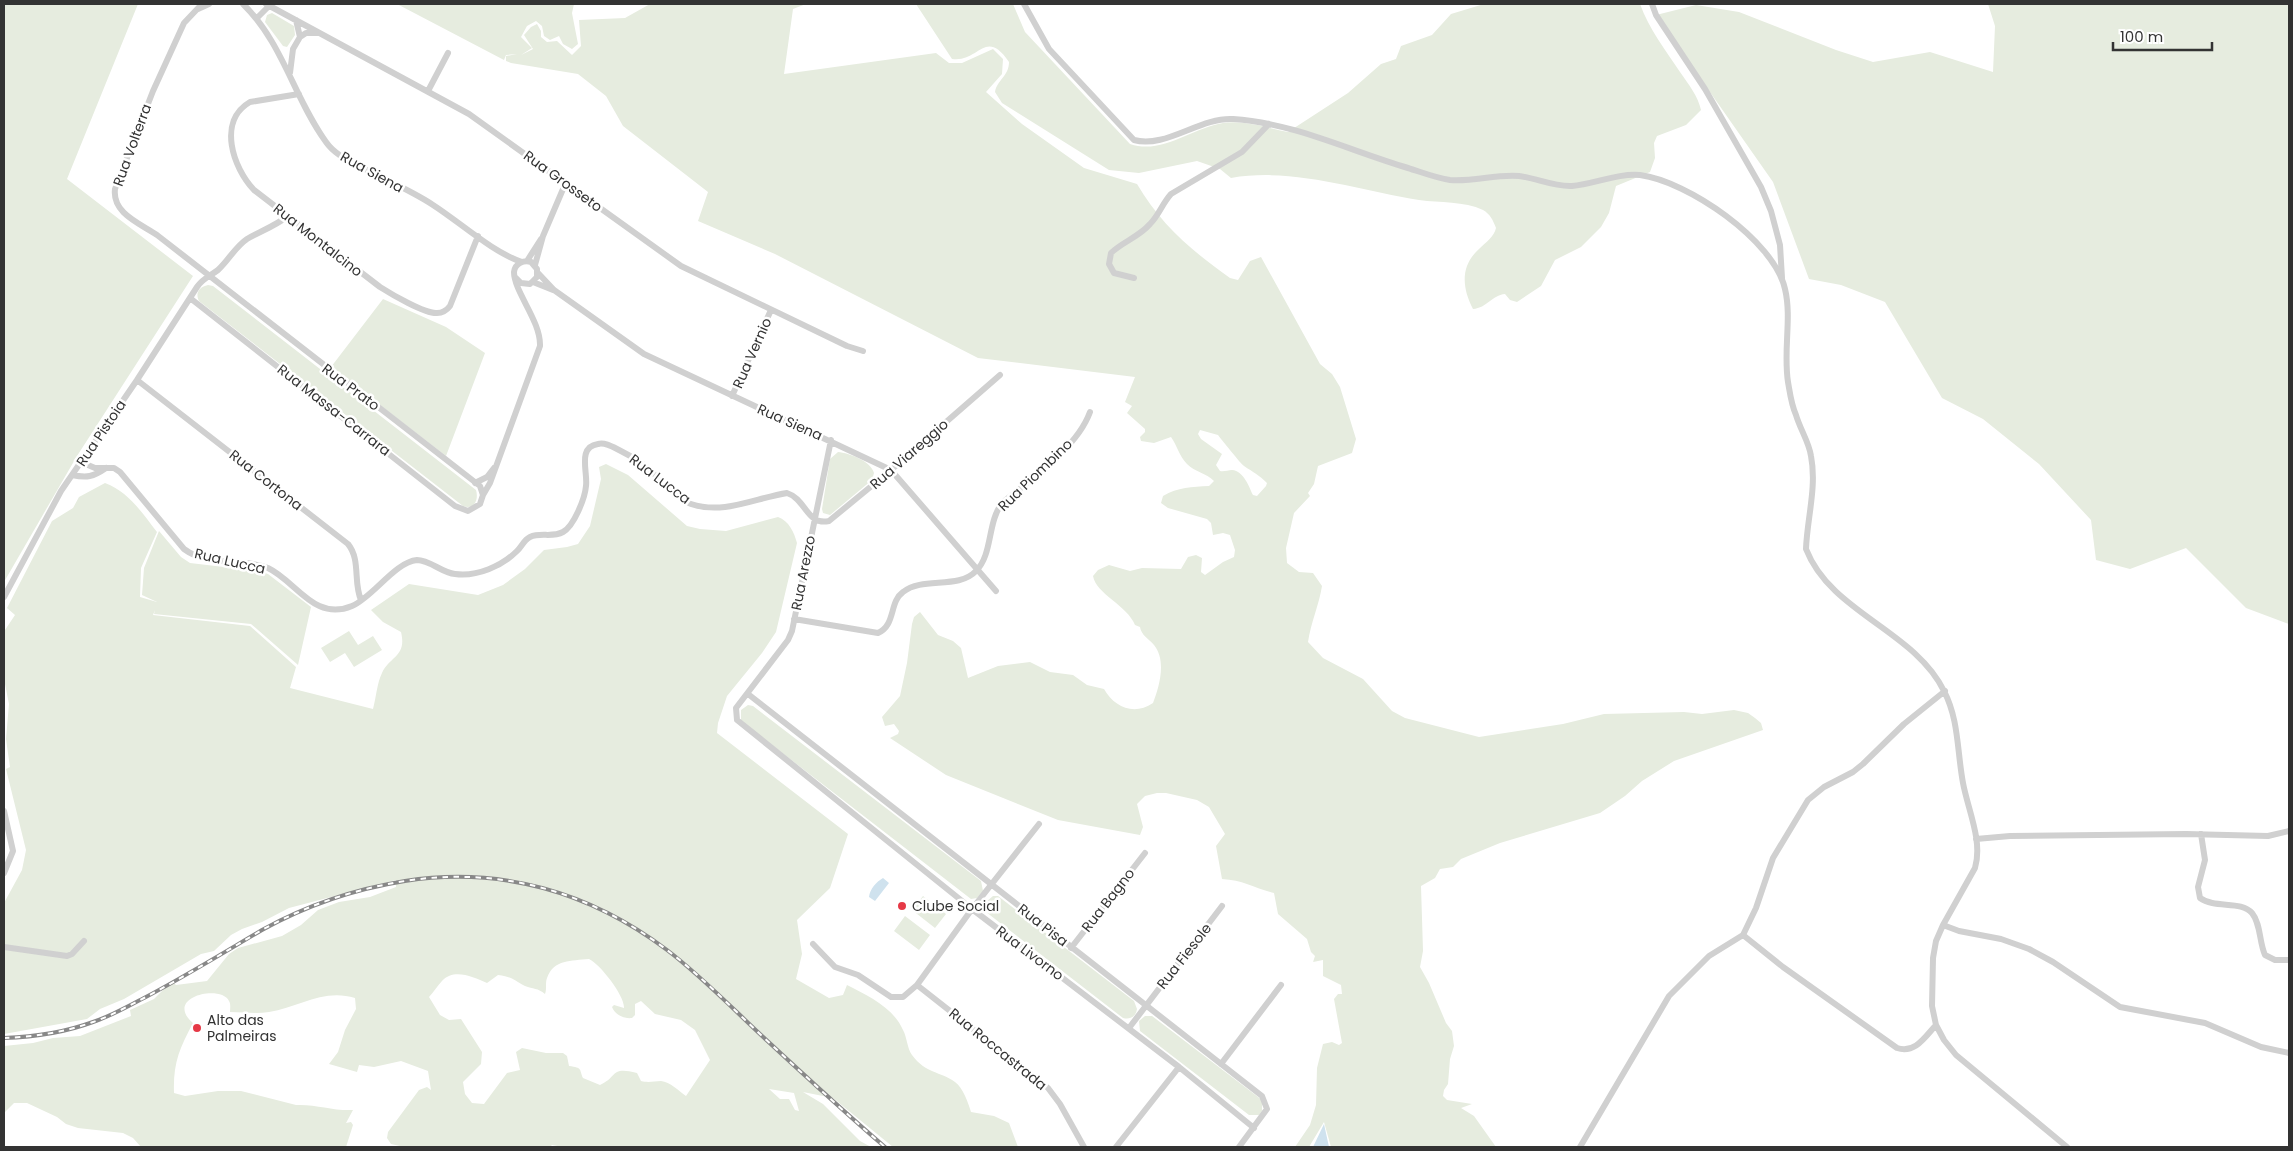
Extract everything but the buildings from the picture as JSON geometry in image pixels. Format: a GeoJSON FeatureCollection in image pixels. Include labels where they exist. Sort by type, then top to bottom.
{"type":"FeatureCollection","features":[{"type":"Feature","properties":{"kind":"street","name":"Rua Volterra"},"geometry":{"type":"LineString","coordinates":[[202,4],[194,10],[184,23],[153,91],[115,195],[118,208],[208,276]]}},
{"type":"Feature","properties":{"kind":"street"},"geometry":{"type":"LineString","coordinates":[[194,10],[209,4]]}},
{"type":"Feature","properties":{"kind":"street","name":"Rua Siena"},"geometry":{"type":"LineString","coordinates":[[243,4],[257,18],[277,48],[299,94],[325,141],[338,155],[431,203],[506,256],[525,261]]}},
{"type":"Feature","properties":{"kind":"street"},"geometry":{"type":"LineString","coordinates":[[1024,4],[1048,49],[1134,140],[1149,142],[1205,123],[1226,119],[1269,124],[1332,142],[1389,163],[1451,180],[1519,176],[1568,186],[1636,175],[1656,178],[1700,200],[1748,232],[1771,260],[1782,281]]}},
{"type":"Feature","properties":{"kind":"street"},"geometry":{"type":"LineString","coordinates":[[1652,4],[1656,14],[1705,89],[1761,187],[1771,211],[1780,245],[1782,281],[1786,299],[1786,372],[1791,399],[1811,454],[1813,469],[1806,549],[1810,562],[1832,588],[1926,664],[1945,691],[1955,722],[1961,775],[1976,839],[1978,858],[1975,868],[1936,941],[1933,958],[1932,998],[1936,1025],[1944,1040],[1956,1054],[2067,1147]]}},
{"type":"Feature","properties":{"kind":"street"},"geometry":{"type":"LineString","coordinates":[[257,18],[268,5]]}},
{"type":"Feature","properties":{"kind":"street","name":"Rua Grosseto"},"geometry":{"type":"LineString","coordinates":[[268,5],[470,114],[680,266],[846,346],[863,350]]}},
{"type":"Feature","properties":{"kind":"street"},"geometry":{"type":"LineString","coordinates":[[296,20],[300,37]]}},
{"type":"Feature","properties":{"kind":"street"},"geometry":{"type":"LineString","coordinates":[[290,74],[293,49],[300,37],[306,33],[319,33]]}},
{"type":"Feature","properties":{"kind":"street"},"geometry":{"type":"LineString","coordinates":[[277,48],[288,51],[293,49]]}},
{"type":"Feature","properties":{"kind":"street"},"geometry":{"type":"LineString","coordinates":[[428,91],[448,54]]}},
{"type":"Feature","properties":{"kind":"street","name":"Rua Montalcino"},"geometry":{"type":"LineString","coordinates":[[299,94],[250,102],[244,106],[230,130],[236,162],[243,177],[254,190],[380,287],[392,295],[433,313],[442,312],[450,306],[478,236]]}},
{"type":"Feature","properties":{"kind":"street"},"geometry":{"type":"LineString","coordinates":[[1134,278],[1114,273],[1109,264],[1111,253],[1150,225],[1171,194],[1242,152],[1269,124]]}},
{"type":"Feature","properties":{"kind":"street"},"geometry":{"type":"LineString","coordinates":[[526,303],[526,292],[538,273],[535,265],[543,236],[566,182]]}},
{"type":"Feature","properties":{"kind":"street","name":"Rua Pistoia"},"geometry":{"type":"LineString","coordinates":[[4,597],[61,491],[204,278],[219,269],[245,240],[279,223],[288,216]]}},
{"type":"Feature","properties":{"kind":"street"},"geometry":{"type":"LineString","coordinates":[[532,283],[521,283],[515,274],[517,265],[525,261],[543,236]]}},
{"type":"Feature","properties":{"kind":"street","name":"Rua Siena"},"geometry":{"type":"LineString","coordinates":[[483,495],[490,483],[540,346],[538,332],[506,256]]}},
{"type":"Feature","properties":{"kind":"street"},"geometry":{"type":"LineString","coordinates":[[525,261],[535,265]]}},
{"type":"Feature","properties":{"kind":"street","name":"Rua Siena"},"geometry":{"type":"LineString","coordinates":[[538,273],[554,290],[644,354],[892,470],[996,591]]}},
{"type":"Feature","properties":{"kind":"street","name":"Rua Prato"},"geometry":{"type":"LineString","coordinates":[[208,276],[480,486],[483,495]]}},
{"type":"Feature","properties":{"kind":"street","name":"Rua Siena"},"geometry":{"type":"LineString","coordinates":[[532,283],[554,290]]}},
{"type":"Feature","properties":{"kind":"street","name":"Rua Massa-Carrara"},"geometry":{"type":"LineString","coordinates":[[190,298],[455,506],[468,511],[480,504],[483,495]]}},
{"type":"Feature","properties":{"kind":"street","name":"Rua Vernio"},"geometry":{"type":"LineString","coordinates":[[732,396],[771,310]]}},
{"type":"Feature","properties":{"kind":"street","name":"Rua Viareggio"},"geometry":{"type":"LineString","coordinates":[[814,520],[824,522],[835,517],[1000,376]]}},
{"type":"Feature","properties":{"kind":"street","name":"Rua Cortona"},"geometry":{"type":"LineString","coordinates":[[137,380],[348,544],[354,552],[357,590],[361,600]]}},
{"type":"Feature","properties":{"kind":"street","name":"Rua Piombino"},"geometry":{"type":"LineString","coordinates":[[978,570],[987,549],[995,513],[1002,503],[1065,449],[1086,422],[1090,412]]}},
{"type":"Feature","properties":{"kind":"street","name":"Rua Arezzo"},"geometry":{"type":"LineString","coordinates":[[748,694],[788,640],[831,440]]}},
{"type":"Feature","properties":{"kind":"street","name":"Rua Lucca"},"geometry":{"type":"LineString","coordinates":[[81,462],[96,468],[114,468],[123,474],[184,548],[194,556],[254,564],[270,569],[307,600],[326,608],[342,609],[361,600],[408,563],[421,561],[446,573],[474,574],[503,562],[530,537],[541,535],[553,536],[564,531],[571,526],[576,517],[586,487],[584,457],[588,449],[596,444],[610,445],[631,456],[692,504],[720,508],[787,493],[797,497],[814,520]]}},
{"type":"Feature","properties":{"kind":"street"},"geometry":{"type":"LineString","coordinates":[[72,475],[87,478],[107,468]]}},
{"type":"Feature","properties":{"kind":"street"},"geometry":{"type":"LineString","coordinates":[[475,483],[487,477],[494,468]]}},
{"type":"Feature","properties":{"kind":"street"},"geometry":{"type":"LineString","coordinates":[[794,619],[878,634],[890,623],[900,593],[909,588],[962,579],[978,570]]}},
{"type":"Feature","properties":{"kind":"street"},"geometry":{"type":"LineString","coordinates":[[1580,1147],[1669,996],[1709,956],[1743,935],[1756,908],[1774,858],[1808,800],[1819,790],[1853,772],[1904,724],[1945,691]]}},
{"type":"Feature","properties":{"kind":"street","name":"Rua Pisa"},"geometry":{"type":"LineString","coordinates":[[748,694],[1262,1096],[1266,1103],[1264,1114],[1254,1128]]}},
{"type":"Feature","properties":{"kind":"street","name":"Rua Livorno"},"geometry":{"type":"LineString","coordinates":[[748,694],[736,708],[735,717],[740,724],[972,909],[1129,1028],[1254,1128]]}},
{"type":"Feature","properties":{"kind":"street"},"geometry":{"type":"LineString","coordinates":[[4,811],[13,851],[4,873]]}},
{"type":"Feature","properties":{"kind":"street"},"geometry":{"type":"LineString","coordinates":[[813,944],[835,967],[858,975],[891,996],[903,997],[917,985],[972,909],[1039,824]]}},
{"type":"Feature","properties":{"kind":"street"},"geometry":{"type":"LineString","coordinates":[[1976,839],[2026,836],[2201,834],[2268,836],[2289,830]]}},
{"type":"Feature","properties":{"kind":"street"},"geometry":{"type":"LineString","coordinates":[[2201,834],[2205,860],[2198,887],[2200,898],[2212,904],[2245,908],[2252,913],[2256,922],[2265,955],[2275,960],[2289,960]]}},
{"type":"Feature","properties":{"kind":"street","name":"Rua Bagno"},"geometry":{"type":"LineString","coordinates":[[1071,948],[1146,853]]}},
{"type":"Feature","properties":{"kind":"street","name":"Rua Fiesole"},"geometry":{"type":"LineString","coordinates":[[1129,1028],[1222,906]]}},
{"type":"Feature","properties":{"kind":"street"},"geometry":{"type":"LineString","coordinates":[[1943,925],[1959,931],[2001,939],[2029,949],[2053,962],[2120,1007],[2205,1023],[2262,1048],[2289,1053]]}},
{"type":"Feature","properties":{"kind":"street"},"geometry":{"type":"LineString","coordinates":[[1743,935],[1783,967],[1897,1048],[1906,1050],[1915,1047],[1936,1025]]}},
{"type":"Feature","properties":{"kind":"street"},"geometry":{"type":"LineString","coordinates":[[4,947],[67,956],[72,954],[84,941]]}},
{"type":"Feature","properties":{"kind":"street","name":"Rua Roccastrada"},"geometry":{"type":"LineString","coordinates":[[917,985],[1048,1088],[1060,1104],[1084,1147]]}},
{"type":"Feature","properties":{"kind":"street"},"geometry":{"type":"LineString","coordinates":[[1221,1064],[1281,986]]}},
{"type":"Feature","properties":{"kind":"street"},"geometry":{"type":"LineString","coordinates":[[1116,1147],[1179,1067]]}},
{"type":"Feature","properties":{"kind":"street"},"geometry":{"type":"LineString","coordinates":[[1239,1147],[1254,1128]]}},
{"type":"Feature","properties":{"kind":"shaded area"},"geometry":{"type":"Polygon","coordinates":[[[4,4],[138,4],[67,179],[193,276],[77,456],[4,582],[4,4]]]}},
{"type":"Feature","properties":{"kind":"shaded area"},"geometry":{"type":"Polygon","coordinates":[[[397,4],[574,4],[572,13],[578,44],[572,49],[563,44],[559,36],[550,40],[544,36],[542,26],[536,21],[527,26],[521,37],[532,48],[521,55],[533,49],[524,35],[531,27],[537,24],[541,31],[541,37],[547,42],[557,41],[572,55],[581,46],[579,20],[625,18],[650,4],[806,4],[793,9],[784,74],[936,53],[949,63],[962,63],[993,49],[1003,59],[1002,74],[986,92],[1022,124],[1084,168],[1137,184],[1146,199],[1167,225],[1203,258],[1230,278],[1238,280],[1250,261],[1261,257],[1320,364],[1332,374],[1340,387],[1356,439],[1352,453],[1318,466],[1314,484],[1308,493],[1310,496],[1294,513],[1286,548],[1287,563],[1299,572],[1313,573],[1322,586],[1308,642],[1323,658],[1363,679],[1392,711],[1405,718],[1479,737],[1563,724],[1604,714],[1684,712],[1702,714],[1734,710],[1748,713],[1761,723],[1763,730],[1674,761],[1642,781],[1625,796],[1600,813],[1500,843],[1461,859],[1453,867],[1440,869],[1435,878],[1421,886],[1423,951],[1420,967],[1446,1023],[1452,1031],[1454,1046],[1450,1059],[1448,1084],[1443,1096],[1447,1100],[1472,1104],[1461,1108],[1474,1116],[1496,1147],[1331,1147],[1324,1122],[1309,1147],[1295,1147],[1310,1125],[1316,1105],[1317,1068],[1323,1044],[1332,1042],[1339,1045],[1342,1043],[1334,999],[1338,994],[1342,994],[1341,985],[1323,976],[1323,960],[1313,962],[1315,956],[1311,952],[1307,939],[1278,914],[1274,893],[1222,879],[1216,846],[1225,834],[1209,807],[1197,800],[1166,793],[1145,796],[1137,804],[1143,827],[1140,835],[1058,820],[946,775],[890,738],[898,734],[899,731],[894,724],[885,726],[882,717],[900,696],[912,624],[914,617],[920,612],[938,635],[953,641],[961,648],[968,678],[998,666],[1030,662],[1050,672],[1073,675],[1087,685],[1104,689],[1113,701],[1125,708],[1139,709],[1153,703],[1161,674],[1158,651],[1144,635],[1140,627],[1135,625],[1125,611],[1105,594],[1095,582],[1093,576],[1098,570],[1109,565],[1130,571],[1142,568],[1181,569],[1188,557],[1196,555],[1202,558],[1201,572],[1205,575],[1223,562],[1234,557],[1235,550],[1230,535],[1223,533],[1213,535],[1211,523],[1207,519],[1168,508],[1161,503],[1163,496],[1169,493],[1185,488],[1209,486],[1214,481],[1187,464],[1171,437],[1154,443],[1141,441],[1140,437],[1145,432],[1145,429],[1127,413],[1132,406],[1125,402],[1135,377],[978,358],[775,254],[698,221],[708,192],[623,126],[606,96],[578,74],[506,61],[506,56],[517,54],[506,55],[504,60],[397,4]],[[1200,430],[1198,434],[1201,439],[1222,454],[1216,465],[1220,471],[1232,470],[1240,473],[1246,480],[1253,495],[1257,496],[1267,483],[1242,464],[1218,435],[1200,430]]]}},
{"type":"Feature","properties":{"kind":"shaded area"},"geometry":{"type":"Polygon","coordinates":[[[916,4],[1013,4],[1025,32],[1130,144],[1142,146],[1165,144],[1211,126],[1231,122],[1248,123],[1288,132],[1348,93],[1381,64],[1396,59],[1401,46],[1432,35],[1451,14],[1484,4],[1640,4],[1653,31],[1693,91],[1701,110],[1686,125],[1657,136],[1654,143],[1655,158],[1650,172],[1616,186],[1609,213],[1601,227],[1581,247],[1555,260],[1541,286],[1517,302],[1510,300],[1505,294],[1473,309],[1465,285],[1466,270],[1473,256],[1492,237],[1496,228],[1488,213],[1483,210],[1468,205],[1419,200],[1302,177],[1254,175],[1231,178],[1220,169],[1197,161],[1139,173],[1109,170],[1002,103],[995,92],[1007,71],[1009,62],[1001,52],[994,47],[988,47],[961,59],[952,59],[916,4]]]}},
{"type":"Feature","properties":{"kind":"shaded area"},"geometry":{"type":"Polygon","coordinates":[[[1988,4],[2289,4],[2289,624],[2246,608],[2186,548],[2130,569],[2096,560],[2091,520],[2039,464],[1983,419],[1942,398],[1885,302],[1841,285],[1809,279],[1773,182],[1656,15],[1696,5],[1739,12],[1836,50],[1873,62],[1930,52],[1993,72],[1995,26],[1988,4]]]}},
{"type":"Feature","properties":{"kind":"shaded area"},"geometry":{"type":"Polygon","coordinates":[[[272,13],[294,26],[295,35],[287,47],[283,46],[265,22],[267,15],[272,13]]]}},
{"type":"Feature","properties":{"kind":"shaded area"},"geometry":{"type":"Polygon","coordinates":[[[213,286],[476,490],[477,497],[475,503],[470,507],[463,506],[199,301],[197,295],[199,291],[202,287],[213,286]]]}},
{"type":"Feature","properties":{"kind":"shaded area"},"geometry":{"type":"Polygon","coordinates":[[[383,299],[446,327],[485,353],[446,456],[331,367],[383,299]]]}},
{"type":"Feature","properties":{"kind":"shaded area"},"geometry":{"type":"Polygon","coordinates":[[[838,452],[864,461],[874,473],[872,480],[830,515],[823,513],[822,509],[830,459],[838,452]]]}},
{"type":"Feature","properties":{"kind":"shaded area"},"geometry":{"type":"Polygon","coordinates":[[[606,464],[628,475],[687,526],[726,531],[778,517],[791,527],[797,543],[776,632],[762,653],[727,696],[718,723],[717,733],[848,834],[830,888],[797,920],[802,954],[796,979],[829,998],[843,995],[847,985],[879,1003],[899,1022],[910,1052],[917,1061],[928,1069],[955,1082],[965,1096],[971,1112],[994,1116],[1009,1123],[1018,1147],[893,1147],[833,1098],[803,1092],[823,1104],[860,1141],[871,1147],[400,1146],[391,1144],[387,1138],[388,1132],[419,1090],[427,1087],[431,1090],[428,1071],[401,1061],[374,1067],[359,1065],[357,1072],[329,1064],[338,1052],[345,1030],[356,1009],[355,998],[333,995],[312,999],[280,1010],[259,1013],[230,1012],[229,1001],[224,996],[216,994],[197,996],[189,1000],[185,1006],[186,1014],[193,1023],[178,1057],[174,1093],[185,1096],[218,1091],[241,1091],[296,1105],[353,1110],[346,1123],[351,1122],[353,1125],[346,1147],[141,1147],[133,1138],[123,1133],[78,1128],[66,1124],[57,1117],[27,1103],[14,1103],[4,1113],[4,1046],[33,1043],[53,1038],[80,1036],[131,1016],[130,1010],[154,999],[172,981],[176,985],[207,981],[229,954],[238,948],[282,936],[301,925],[318,910],[339,902],[370,897],[396,887],[396,880],[289,908],[231,935],[214,951],[201,954],[124,999],[100,1009],[87,1019],[4,1034],[4,903],[22,870],[26,850],[6,769],[10,767],[6,739],[9,704],[4,679],[4,637],[5,630],[15,615],[7,608],[52,521],[73,508],[79,497],[105,483],[128,497],[157,532],[141,568],[140,597],[157,602],[142,595],[144,568],[159,531],[181,557],[190,563],[259,571],[268,574],[311,607],[298,665],[251,624],[154,614],[155,610],[153,615],[250,626],[296,667],[290,688],[373,709],[380,677],[385,667],[400,651],[402,640],[401,632],[383,622],[371,610],[409,584],[478,595],[503,585],[525,569],[544,550],[578,544],[590,526],[601,479],[599,467],[606,464]],[[589,959],[564,962],[554,967],[547,978],[545,994],[510,978],[498,975],[487,983],[476,978],[458,974],[447,977],[429,997],[440,1015],[449,1020],[461,1019],[482,1052],[481,1064],[463,1082],[465,1094],[472,1103],[484,1104],[507,1073],[520,1070],[516,1052],[522,1048],[546,1053],[563,1053],[567,1056],[569,1066],[579,1068],[583,1078],[600,1085],[615,1073],[628,1071],[637,1073],[641,1081],[668,1083],[686,1096],[710,1060],[695,1030],[681,1020],[655,1014],[641,1001],[635,1004],[635,1015],[632,1018],[623,1017],[618,1014],[612,1007],[614,1005],[624,1008],[620,996],[605,974],[589,959]],[[769,1089],[780,1099],[789,1099],[795,1110],[799,1111],[794,1093],[769,1089]]]}},
{"type":"Feature","properties":{"kind":"shaded area"},"geometry":{"type":"Polygon","coordinates":[[[349,631],[358,645],[373,636],[382,650],[354,667],[345,653],[330,662],[321,648],[349,631]]]}},
{"type":"Feature","properties":{"kind":"shaded area"},"geometry":{"type":"Polygon","coordinates":[[[748,705],[753,706],[981,881],[983,891],[977,898],[971,899],[741,721],[741,710],[748,705]]]}},
{"type":"Feature","properties":{"kind":"shaded area"},"geometry":{"type":"Polygon","coordinates":[[[923,896],[946,914],[935,928],[912,910],[923,896]]]}},
{"type":"Feature","properties":{"kind":"shaded area"},"geometry":{"type":"Polygon","coordinates":[[[993,896],[998,896],[1134,1001],[1137,1009],[1136,1014],[1131,1018],[1123,1018],[986,912],[986,902],[993,896]]]}},
{"type":"Feature","properties":{"kind":"shaded area"},"geometry":{"type":"Polygon","coordinates":[[[905,916],[930,935],[919,950],[894,931],[905,916]]]}},
{"type":"Feature","properties":{"kind":"shaded area"},"geometry":{"type":"Polygon","coordinates":[[[1145,1016],[1152,1016],[1262,1100],[1262,1111],[1259,1115],[1249,1115],[1140,1031],[1139,1021],[1145,1016]]]}},
{"type":"Feature","properties":{"kind":"water"},"geometry":{"type":"Polygon","coordinates":[[[883,878],[889,883],[875,901],[869,897],[871,891],[883,878]]]}},
{"type":"Feature","properties":{"kind":"water"},"geometry":{"type":"Polygon","coordinates":[[[1324,1124],[1329,1147],[1313,1147],[1324,1124]]]}},
{"type":"Feature","properties":{"kind":"railway"},"geometry":{"type":"LineString","coordinates":[[4,1038],[61,1031],[83,1026],[106,1017],[174,982],[279,921],[350,893],[386,884],[441,877],[476,877],[510,881],[543,888],[576,899],[638,930],[667,950],[703,980],[807,1078],[885,1147]]}},
{"type":"Feature","properties":{"kind":"place","name":"Clube Social"},"geometry":{"type":"Point","coordinates":[902,906]}},
{"type":"Feature","properties":{"kind":"place","name":"Alto das Palmeiras"},"geometry":{"type":"Point","coordinates":[197,1028]}}]}
